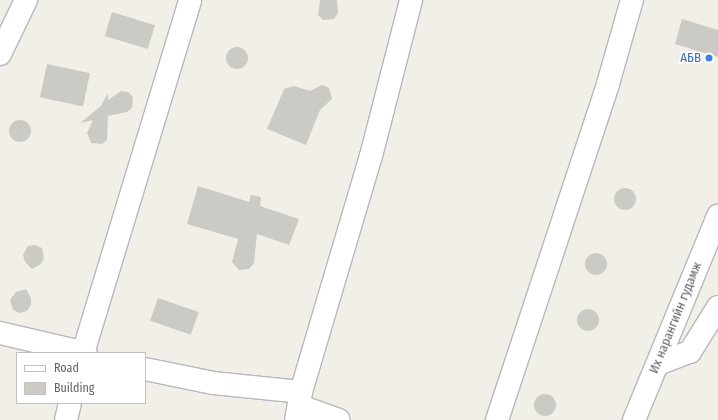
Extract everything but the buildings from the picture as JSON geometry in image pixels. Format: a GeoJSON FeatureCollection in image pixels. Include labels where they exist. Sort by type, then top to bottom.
{"type":"FeatureCollection","features":[{"type":"Feature","properties":{"kind":"street"},"geometry":{"type":"LineString","coordinates":[[0,54],[26,0]]}},
{"type":"Feature","properties":{"kind":"street"},"geometry":{"type":"LineString","coordinates":[[84,352],[190,0]]}},
{"type":"Feature","properties":{"kind":"street"},"geometry":{"type":"LineString","coordinates":[[299,406],[371,156],[411,0]]}},
{"type":"Feature","properties":{"kind":"street"},"geometry":{"type":"LineString","coordinates":[[497,420],[608,84],[632,0]]}},
{"type":"Feature","properties":{"kind":"street","name":"Их нарангийн гудамж"},"geometry":{"type":"LineString","coordinates":[[634,420],[718,216]]}},
{"type":"Feature","properties":{"kind":"street"},"geometry":{"type":"LineString","coordinates":[[658,364],[690,352],[718,307]]}},
{"type":"Feature","properties":{"kind":"street"},"geometry":{"type":"LineString","coordinates":[[0,333],[80,352]]}},
{"type":"Feature","properties":{"kind":"street"},"geometry":{"type":"LineString","coordinates":[[146,369],[213,383],[299,406],[339,420]]}},
{"type":"Feature","properties":{"kind":"street"},"geometry":{"type":"LineString","coordinates":[[66,420],[70,404]]}},
{"type":"Feature","properties":{"kind":"place","name":"АБВ"},"geometry":{"type":"Point","coordinates":[709,58]}}]}
